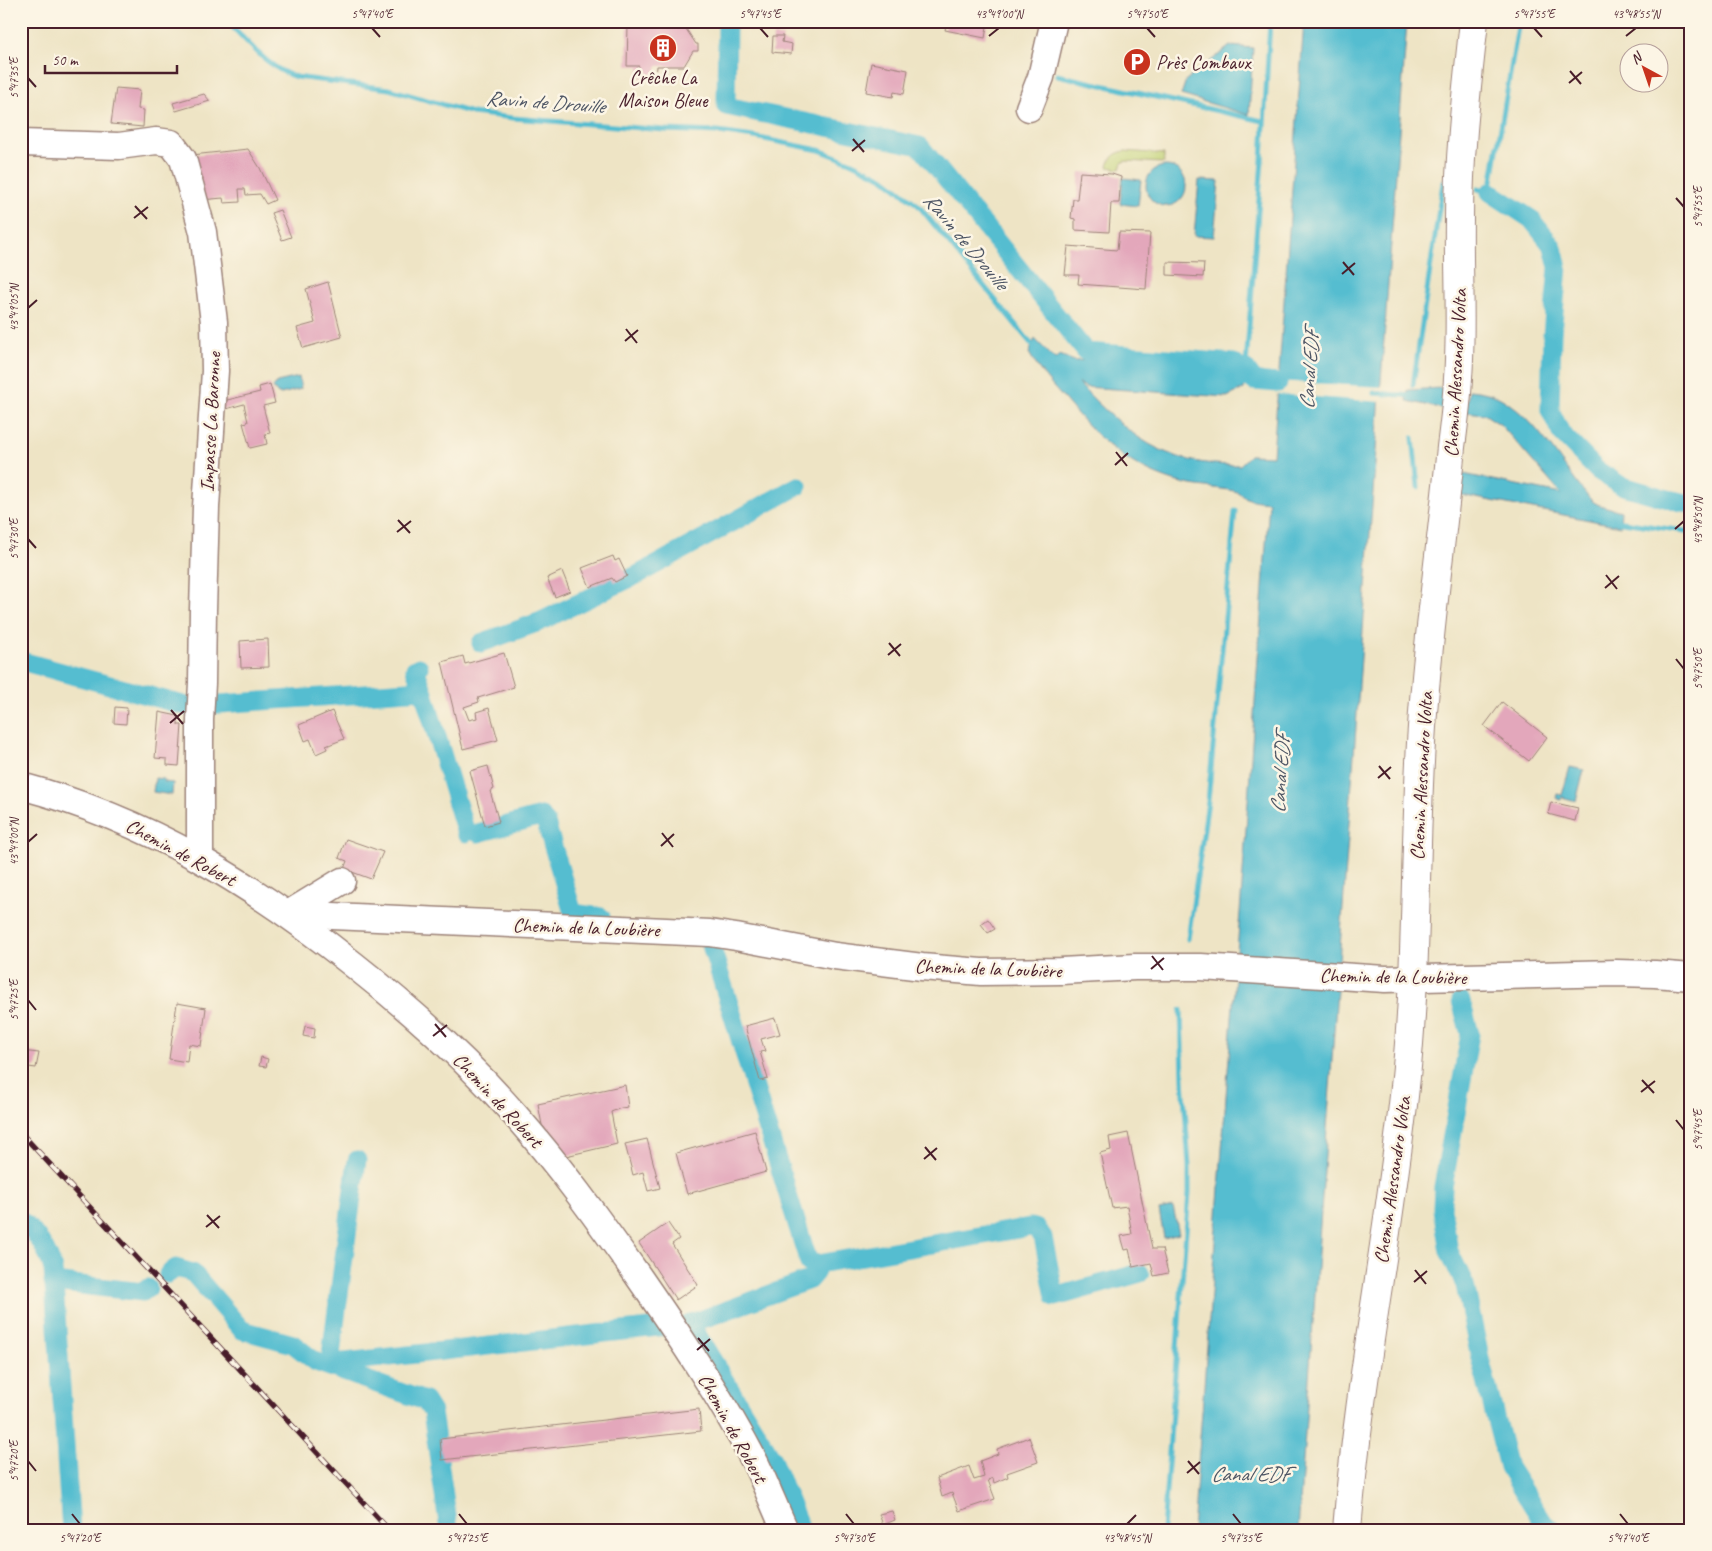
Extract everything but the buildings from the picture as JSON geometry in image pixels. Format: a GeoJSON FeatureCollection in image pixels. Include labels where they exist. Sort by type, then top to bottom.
{"type":"FeatureCollection","features":[{"type":"Feature","properties":{"kind":"main road","name":"Chemin Alessandro Volta"},"geometry":{"type":"LineString","coordinates":[[1347,1530],[1351,1469],[1375,1310],[1406,1078],[1413,979],[1422,730],[1430,624],[1458,382],[1461,308],[1458,218],[1460,154],[1474,21]]}},
{"type":"Feature","properties":{"kind":"street"},"geometry":{"type":"LineString","coordinates":[[1029,108],[1060,26]]}},
{"type":"Feature","properties":{"kind":"street","name":"Impasse La Baronne"},"geometry":{"type":"LineString","coordinates":[[21,143],[119,146],[156,141],[171,142],[183,159],[203,232],[214,322],[215,371],[206,507],[204,572],[200,720],[200,859]]}},
{"type":"Feature","properties":{"kind":"street","name":"Chemin de Robert"},"geometry":{"type":"LineString","coordinates":[[21,786],[62,797],[98,810],[153,834],[200,859],[288,914],[399,1000],[466,1064],[514,1114],[568,1179],[703,1371],[757,1466],[785,1530]]}},
{"type":"Feature","properties":{"kind":"street"},"geometry":{"type":"LineString","coordinates":[[288,914],[342,881]]}},
{"type":"Feature","properties":{"kind":"street","name":"Chemin de la Loubière"},"geometry":{"type":"LineString","coordinates":[[288,914],[710,933],[861,960],[982,972],[1061,972],[1135,967],[1201,966],[1385,979],[1616,974],[1655,974],[1691,977]]}},
{"type":"Feature","properties":{"kind":"green space"},"geometry":{"type":"Polygon","coordinates":[[[1125,151],[1164,154],[1164,163],[1125,161],[1120,169],[1108,167],[1114,156],[1125,151]]]}},
{"type":"Feature","properties":{"kind":"water","name":"Canal EDF"},"geometry":{"type":"Polygon","coordinates":[[[1304,21],[1407,21],[1298,1530],[1193,1530],[1269,502],[1249,499],[1234,491],[1174,481],[1157,475],[1127,459],[1089,427],[1046,378],[1029,353],[1035,339],[1055,359],[1060,355],[1074,361],[1090,360],[1230,370],[1245,379],[1244,389],[1227,397],[1085,387],[1077,382],[1131,432],[1149,444],[1168,453],[1189,460],[1213,464],[1240,465],[1250,455],[1273,456],[1304,21]]]}},
{"type":"Feature","properties":{"kind":"water"},"geometry":{"type":"Polygon","coordinates":[[[1230,46],[1253,48],[1249,115],[1181,95],[1186,80],[1230,46]]]}},
{"type":"Feature","properties":{"kind":"water"},"geometry":{"type":"Polygon","coordinates":[[[1170,166],[1177,169],[1183,175],[1186,186],[1185,194],[1177,203],[1170,206],[1162,206],[1155,203],[1147,194],[1146,182],[1149,175],[1158,167],[1170,166]]]}},
{"type":"Feature","properties":{"kind":"water"},"geometry":{"type":"Polygon","coordinates":[[[1123,178],[1141,180],[1138,206],[1120,204],[1123,178]]]}},
{"type":"Feature","properties":{"kind":"water"},"geometry":{"type":"Polygon","coordinates":[[[1199,180],[1219,181],[1214,237],[1194,236],[1199,180]]]}},
{"type":"Feature","properties":{"kind":"water"},"geometry":{"type":"Polygon","coordinates":[[[299,377],[301,389],[278,394],[273,388],[277,382],[299,377]]]}},
{"type":"Feature","properties":{"kind":"water"},"geometry":{"type":"Polygon","coordinates":[[[1450,389],[1449,410],[1407,401],[1408,390],[1450,389]]]}},
{"type":"Feature","properties":{"kind":"water"},"geometry":{"type":"Polygon","coordinates":[[[1469,390],[1494,395],[1516,409],[1540,433],[1592,501],[1621,511],[1620,526],[1461,495],[1463,474],[1561,494],[1501,425],[1484,414],[1466,412],[1469,390]]]}},
{"type":"Feature","properties":{"kind":"water"},"geometry":{"type":"Polygon","coordinates":[[[1570,767],[1584,770],[1576,801],[1562,797],[1561,800],[1556,798],[1557,794],[1562,795],[1570,767]]]}},
{"type":"Feature","properties":{"kind":"water"},"geometry":{"type":"Polygon","coordinates":[[[155,778],[173,783],[172,795],[153,792],[155,778]]]}},
{"type":"Feature","properties":{"kind":"water"},"geometry":{"type":"Polygon","coordinates":[[[1173,1207],[1179,1234],[1164,1238],[1159,1210],[1173,1207]]]}},
{"type":"Feature","properties":{"kind":"pier"},"geometry":{"type":"Polygon","coordinates":[[[1276,381],[1383,387],[1382,402],[1275,394],[1276,381]]]}},
{"type":"Feature","properties":{"kind":"waterway","name":"Ravin de Drouille"},"geometry":{"type":"LineString","coordinates":[[226,21],[267,61],[276,68],[296,77],[389,89],[472,113],[665,130],[718,132],[754,137],[819,150],[850,162],[883,178],[918,205],[1037,351]]}},
{"type":"Feature","properties":{"kind":"waterway"},"geometry":{"type":"LineString","coordinates":[[727,21],[726,106],[920,146],[1086,352],[1234,363],[1240,370],[1245,368],[1254,381],[1278,383]]}},
{"type":"Feature","properties":{"kind":"waterway"},"geometry":{"type":"LineString","coordinates":[[1246,365],[1262,160],[1270,21]]}},
{"type":"Feature","properties":{"kind":"waterway"},"geometry":{"type":"LineString","coordinates":[[1478,189],[1490,192],[1519,21]]}},
{"type":"Feature","properties":{"kind":"waterway"},"geometry":{"type":"LineString","coordinates":[[1057,75],[1263,121]]}},
{"type":"Feature","properties":{"kind":"waterway"},"geometry":{"type":"LineString","coordinates":[[1413,385],[1443,182],[1446,183]]}},
{"type":"Feature","properties":{"kind":"waterway"},"geometry":{"type":"LineString","coordinates":[[1490,192],[1531,219],[1553,247],[1558,267],[1552,335],[1550,410],[1561,433],[1597,470],[1620,485],[1691,504]]}},
{"type":"Feature","properties":{"kind":"waterway"},"geometry":{"type":"LineString","coordinates":[[1237,384],[1284,387]]}},
{"type":"Feature","properties":{"kind":"waterway"},"geometry":{"type":"LineString","coordinates":[[1374,393],[1413,396]]}},
{"type":"Feature","properties":{"kind":"waterway"},"geometry":{"type":"LineString","coordinates":[[1413,438],[1418,487]]}},
{"type":"Feature","properties":{"kind":"waterway"},"geometry":{"type":"LineString","coordinates":[[481,643],[539,622],[639,574],[798,486]]}},
{"type":"Feature","properties":{"kind":"waterway"},"geometry":{"type":"LineString","coordinates":[[1188,939],[1208,801],[1235,511]]}},
{"type":"Feature","properties":{"kind":"waterway"},"geometry":{"type":"LineString","coordinates":[[1616,521],[1691,532]]}},
{"type":"Feature","properties":{"kind":"waterway"},"geometry":{"type":"LineString","coordinates":[[21,661],[194,708]]}},
{"type":"Feature","properties":{"kind":"waterway"},"geometry":{"type":"LineString","coordinates":[[205,705],[423,690],[415,669],[419,667]]}},
{"type":"Feature","properties":{"kind":"waterway"},"geometry":{"type":"LineString","coordinates":[[423,690],[466,833]]}},
{"type":"Feature","properties":{"kind":"waterway"},"geometry":{"type":"LineString","coordinates":[[478,833],[541,816],[546,823],[573,913],[601,917]]}},
{"type":"Feature","properties":{"kind":"waterway"},"geometry":{"type":"LineString","coordinates":[[710,942],[809,1263],[818,1264]]}},
{"type":"Feature","properties":{"kind":"waterway"},"geometry":{"type":"LineString","coordinates":[[1461,1001],[1470,1034],[1443,1187],[1442,1209],[1449,1251],[1465,1285],[1480,1358],[1508,1467],[1543,1522],[1552,1530]]}},
{"type":"Feature","properties":{"kind":"waterway"},"geometry":{"type":"LineString","coordinates":[[1163,1530],[1189,1192],[1181,1010]]}},
{"type":"Feature","properties":{"kind":"waterway"},"geometry":{"type":"LineString","coordinates":[[330,1362],[357,1160]]}},
{"type":"Feature","properties":{"kind":"waterway"},"geometry":{"type":"LineString","coordinates":[[21,1221],[41,1243],[53,1270],[71,1530]]}},
{"type":"Feature","properties":{"kind":"waterway"},"geometry":{"type":"LineString","coordinates":[[689,1324],[809,1280],[815,1273],[818,1264],[1030,1227],[1037,1229],[1043,1237],[1055,1297],[1140,1273]]}},
{"type":"Feature","properties":{"kind":"waterway"},"geometry":{"type":"LineString","coordinates":[[168,1274],[176,1268],[193,1273],[242,1330],[293,1344],[316,1362],[425,1401],[432,1412],[449,1530]]}},
{"type":"Feature","properties":{"kind":"waterway"},"geometry":{"type":"LineString","coordinates":[[53,1282],[143,1292],[148,1288]]}},
{"type":"Feature","properties":{"kind":"waterway"},"geometry":{"type":"LineString","coordinates":[[690,1323],[771,1457],[801,1530]]}},
{"type":"Feature","properties":{"kind":"waterway"},"geometry":{"type":"LineString","coordinates":[[328,1362],[345,1362],[667,1326]]}},
{"type":"Feature","properties":{"kind":"railway"},"geometry":{"type":"LineString","coordinates":[[21,1133],[389,1530]]}},
{"type":"Feature","properties":{"kind":"place","name":"Crêche La Maison Bleue"},"geometry":{"type":"Point","coordinates":[663,48]}},
{"type":"Feature","properties":{"kind":"place","name":"Près Combaux"},"geometry":{"type":"Point","coordinates":[1137,62]}}]}
